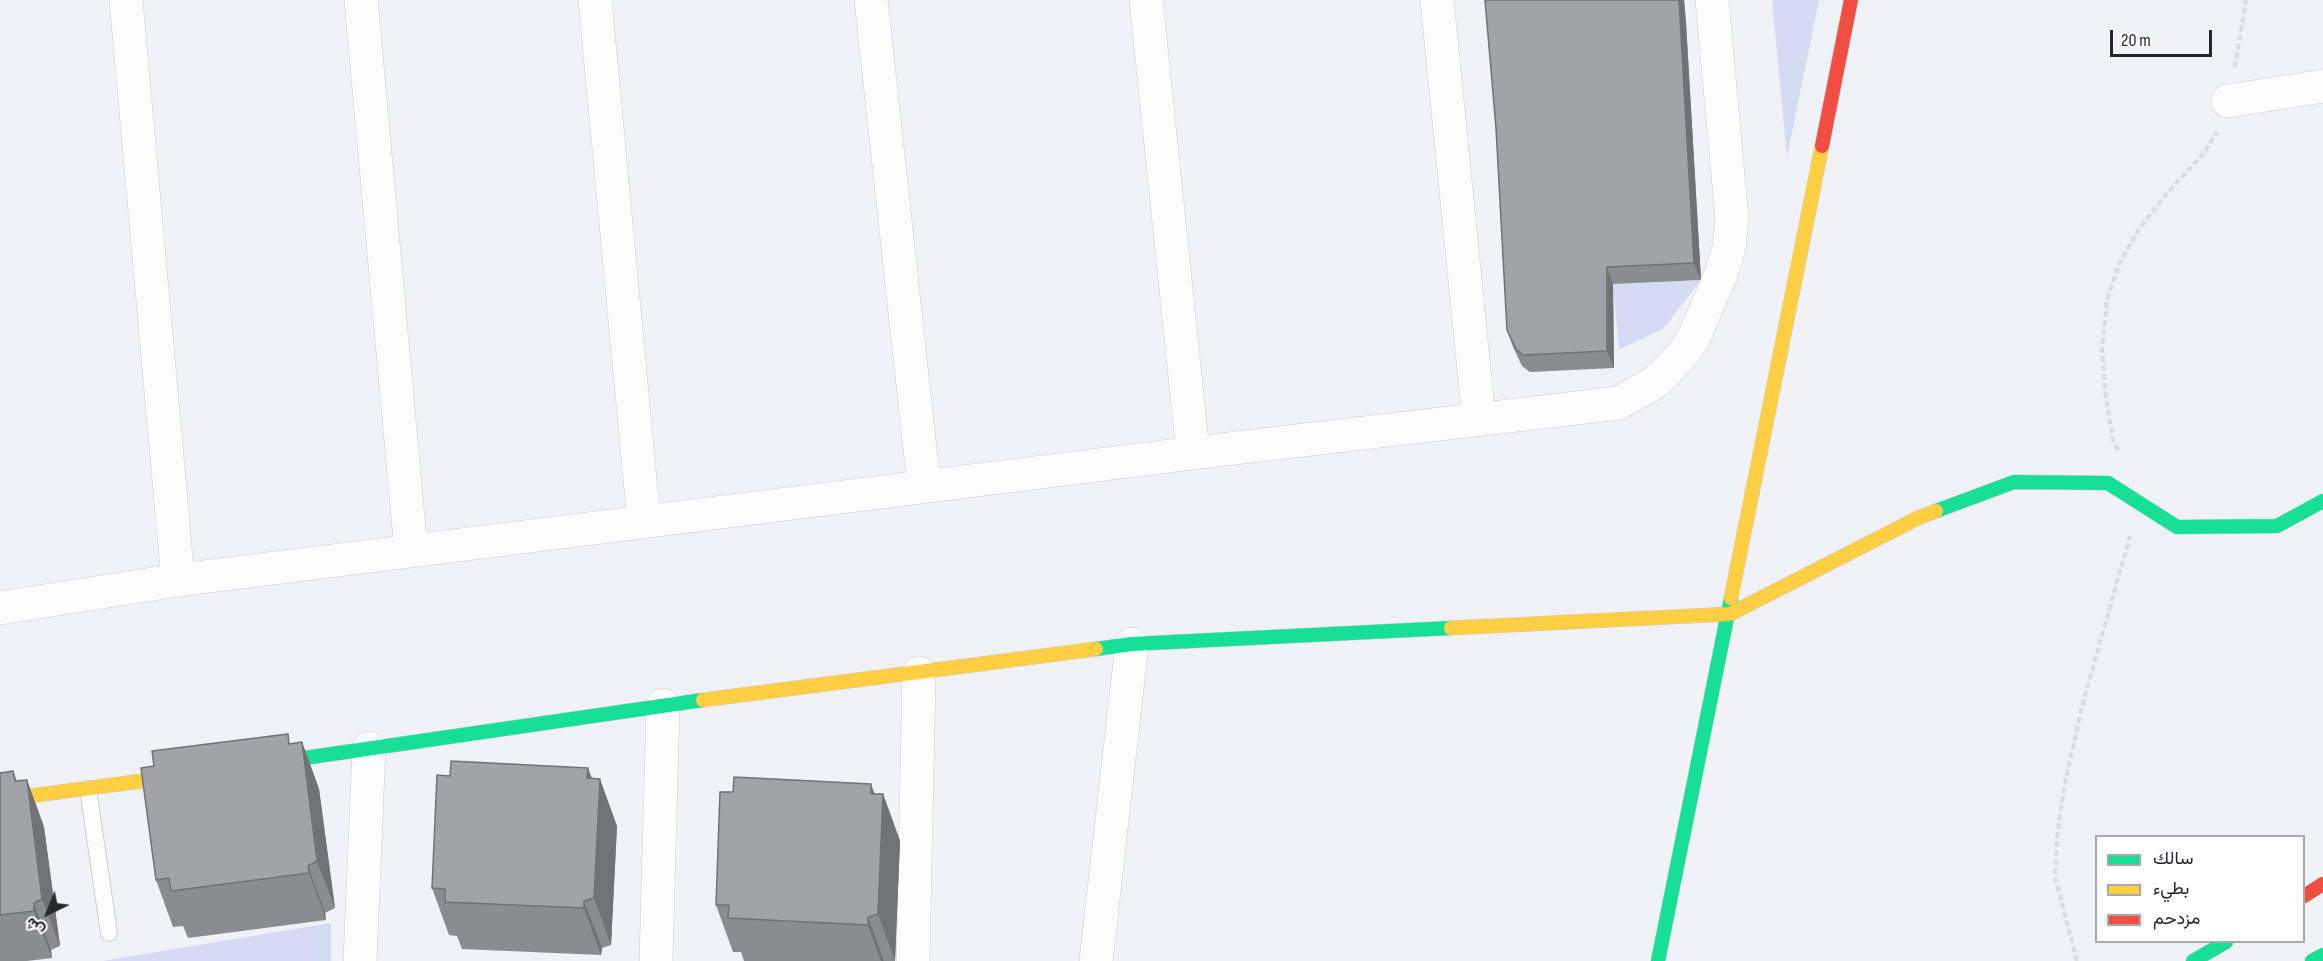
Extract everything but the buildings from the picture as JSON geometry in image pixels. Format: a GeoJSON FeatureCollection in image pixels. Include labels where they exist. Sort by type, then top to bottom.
{"type":"FeatureCollection","features":[{"type":"Feature","properties":{"kind":"street"},"geometry":{"type":"LineString","coordinates":[[126,0],[178,580]]}},
{"type":"Feature","properties":{"kind":"street"},"geometry":{"type":"LineString","coordinates":[[361,0],[411,551]]}},
{"type":"Feature","properties":{"kind":"street"},"geometry":{"type":"LineString","coordinates":[[595,0],[644,522]]}},
{"type":"Feature","properties":{"kind":"street"},"geometry":{"type":"LineString","coordinates":[[871,0],[924,486]]}},
{"type":"Feature","properties":{"kind":"street"},"geometry":{"type":"LineString","coordinates":[[1146,0],[1193,453]]}},
{"type":"Feature","properties":{"kind":"street"},"geometry":{"type":"LineString","coordinates":[[1437,0],[1479,419]]}},
{"type":"Feature","properties":{"kind":"street"},"geometry":{"type":"LineString","coordinates":[[0,608],[178,580],[924,486],[1618,403],[1657,381],[1677,361],[1694,337],[1721,274],[1729,248],[1732,219],[1712,0]]}},
{"type":"Feature","properties":{"kind":"street"},"geometry":{"type":"LineString","coordinates":[[1658,961],[1730,614],[1748,508],[1851,0]]}},
{"type":"Feature","properties":{"kind":"street"},"geometry":{"type":"LineString","coordinates":[[2228,101],[2323,86]]}},
{"type":"Feature","properties":{"kind":"street"},"geometry":{"type":"LineString","coordinates":[[252,765],[663,705],[1132,644],[1730,614],[1918,518],[2014,482],[2108,483],[2177,527],[2277,526],[2323,501]]}},
{"type":"Feature","properties":{"kind":"street"},"geometry":{"type":"LineString","coordinates":[[1096,961],[1132,644]]}},
{"type":"Feature","properties":{"kind":"street"},"geometry":{"type":"LineString","coordinates":[[913,961],[919,673]]}},
{"type":"Feature","properties":{"kind":"street"},"geometry":{"type":"LineString","coordinates":[[656,961],[663,705]]}},
{"type":"Feature","properties":{"kind":"street"},"geometry":{"type":"LineString","coordinates":[[360,961],[369,748]]}},
{"type":"Feature","properties":{"kind":"street"},"geometry":{"type":"LineString","coordinates":[[0,800],[205,772]]}},
{"type":"Feature","properties":{"kind":"street"},"geometry":{"type":"LineString","coordinates":[[2305,895],[2323,884]]}},
{"type":"Feature","properties":{"kind":"street"},"geometry":{"type":"LineString","coordinates":[[2193,961],[2224,943]]}},
{"type":"Feature","properties":{"kind":"street"},"geometry":{"type":"LineString","coordinates":[[2312,961],[2323,955]]}},
{"type":"Feature","properties":{"kind":"lane"},"geometry":{"type":"LineString","coordinates":[[88,789],[109,933]]}},
{"type":"Feature","properties":{"kind":"shaded area"},"geometry":{"type":"Polygon","coordinates":[[[1772,0],[1819,0],[1787,157],[1772,0]]]}},
{"type":"Feature","properties":{"kind":"shaded area"},"geometry":{"type":"Polygon","coordinates":[[[1701,280],[1664,328],[1619,350],[1613,284],[1701,280]]]}},
{"type":"Feature","properties":{"kind":"shaded area"},"geometry":{"type":"Polygon","coordinates":[[[331,923],[331,961],[103,961],[331,923]]]}},
{"type":"Feature","properties":{"kind":"traffic: fast"},"geometry":{"type":"LineString","coordinates":[[1936,511],[2014,482],[2108,483],[2177,527],[2277,526],[2323,501]]}},
{"type":"Feature","properties":{"kind":"traffic: fast"},"geometry":{"type":"LineString","coordinates":[[1658,961],[1731,598]]}},
{"type":"Feature","properties":{"kind":"traffic: fast"},"geometry":{"type":"LineString","coordinates":[[1096,649],[1132,644],[1451,628]]}},
{"type":"Feature","properties":{"kind":"traffic: fast"},"geometry":{"type":"LineString","coordinates":[[263,764],[703,700]]}},
{"type":"Feature","properties":{"kind":"traffic: fast"},"geometry":{"type":"LineString","coordinates":[[2193,961],[2224,943]]}},
{"type":"Feature","properties":{"kind":"traffic: fast"},"geometry":{"type":"LineString","coordinates":[[2312,961],[2323,955]]}},
{"type":"Feature","properties":{"kind":"traffic: slow"},"geometry":{"type":"LineString","coordinates":[[1731,598],[1822,146]]}},
{"type":"Feature","properties":{"kind":"traffic: slow"},"geometry":{"type":"LineString","coordinates":[[1451,628],[1730,614],[1936,511]]}},
{"type":"Feature","properties":{"kind":"traffic: slow"},"geometry":{"type":"LineString","coordinates":[[703,700],[1096,649]]}},
{"type":"Feature","properties":{"kind":"traffic: slow"},"geometry":{"type":"LineString","coordinates":[[0,800],[186,775]]}},
{"type":"Feature","properties":{"kind":"traffic: jam"},"geometry":{"type":"LineString","coordinates":[[1822,146],[1851,0]]}},
{"type":"Feature","properties":{"kind":"traffic: jam"},"geometry":{"type":"LineString","coordinates":[[2305,895],[2323,884]]}}]}
